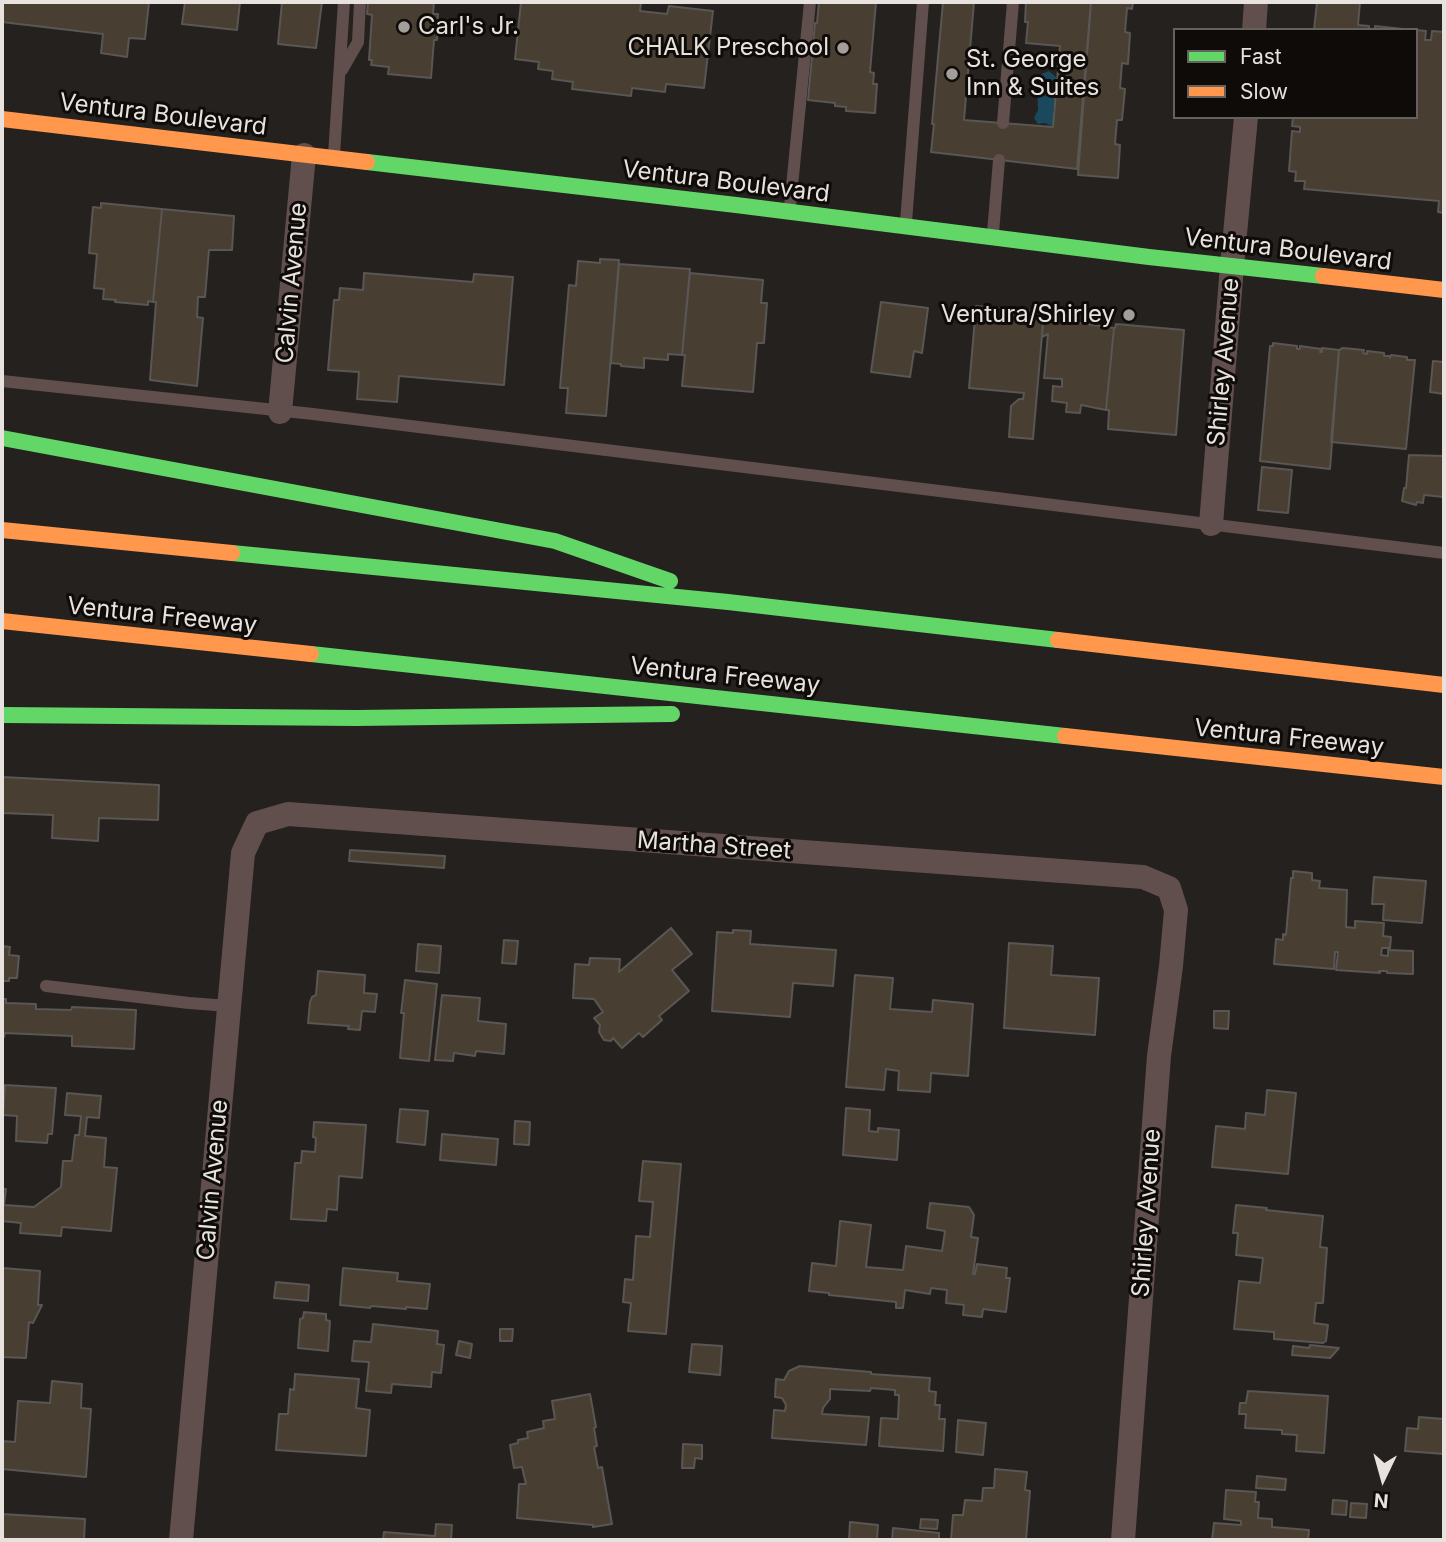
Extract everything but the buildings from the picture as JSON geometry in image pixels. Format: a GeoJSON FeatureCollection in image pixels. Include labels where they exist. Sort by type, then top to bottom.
{"type":"FeatureCollection","features":[{"type":"Feature","properties":{"kind":"main road","name":"Ventura Boulevard"},"geometry":{"type":"LineString","coordinates":[[2,118],[1149,257],[1444,290]]}},
{"type":"Feature","properties":{"kind":"main road"},"geometry":{"type":"LineString","coordinates":[[2,438],[555,541],[728,602]]}},
{"type":"Feature","properties":{"kind":"main road"},"geometry":{"type":"LineString","coordinates":[[2,530],[728,602],[1444,685]]}},
{"type":"Feature","properties":{"kind":"main road","name":"Ventura Freeway"},"geometry":{"type":"LineString","coordinates":[[2,621],[1444,777]]}},
{"type":"Feature","properties":{"kind":"main road"},"geometry":{"type":"LineString","coordinates":[[719,714],[845,712]]}},
{"type":"Feature","properties":{"kind":"main road"},"geometry":{"type":"LineString","coordinates":[[2,715],[356,719],[691,714]]}},
{"type":"Feature","properties":{"kind":"street"},"geometry":{"type":"LineString","coordinates":[[1254,28],[1256,2]]}},
{"type":"Feature","properties":{"kind":"street","name":"Shirley Avenue"},"geometry":{"type":"LineString","coordinates":[[1211,524],[1246,119]]}},
{"type":"Feature","properties":{"kind":"street","name":"Calvin Avenue"},"geometry":{"type":"LineString","coordinates":[[281,412],[304,155]]}},
{"type":"Feature","properties":{"kind":"street","name":"Martha Street"},"geometry":{"type":"LineString","coordinates":[[257,823],[288,814],[1143,877],[1169,888]]}},
{"type":"Feature","properties":{"kind":"street","name":"Calvin Avenue"},"geometry":{"type":"LineString","coordinates":[[181,1540],[243,853],[257,823]]}},
{"type":"Feature","properties":{"kind":"street","name":"Shirley Avenue"},"geometry":{"type":"LineString","coordinates":[[1123,1540],[1159,1056],[1176,910],[1169,888]]}},
{"type":"Feature","properties":{"kind":"lane"},"geometry":{"type":"LineString","coordinates":[[334,158],[344,2]]}},
{"type":"Feature","properties":{"kind":"lane"},"geometry":{"type":"LineString","coordinates":[[340,74],[358,42],[360,2]]}},
{"type":"Feature","properties":{"kind":"lane"},"geometry":{"type":"LineString","coordinates":[[789,212],[810,2]]}},
{"type":"Feature","properties":{"kind":"lane"},"geometry":{"type":"LineString","coordinates":[[905,226],[923,2]]}},
{"type":"Feature","properties":{"kind":"lane"},"geometry":{"type":"LineString","coordinates":[[1003,124],[1013,2]]}},
{"type":"Feature","properties":{"kind":"lane"},"geometry":{"type":"LineString","coordinates":[[992,237],[999,160]]}},
{"type":"Feature","properties":{"kind":"lane"},"geometry":{"type":"LineString","coordinates":[[2,382],[313,414],[1444,553]]}},
{"type":"Feature","properties":{"kind":"lane"},"geometry":{"type":"LineString","coordinates":[[46,986],[229,1006]]}},
{"type":"Feature","properties":{"kind":"water"},"geometry":{"type":"Polygon","coordinates":[[[1049,71],[1060,84],[1059,96],[1053,110],[1056,119],[1051,126],[1038,124],[1034,118],[1038,110],[1037,82],[1041,74],[1049,71]]]}},
{"type":"Feature","properties":{"kind":"traffic: fast"},"geometry":{"type":"LineString","coordinates":[[367,162],[1323,276]]}},
{"type":"Feature","properties":{"kind":"traffic: fast"},"geometry":{"type":"LineString","coordinates":[[2,438],[555,541],[670,581]]}},
{"type":"Feature","properties":{"kind":"traffic: fast"},"geometry":{"type":"LineString","coordinates":[[232,553],[728,602],[1058,640]]}},
{"type":"Feature","properties":{"kind":"traffic: fast"},"geometry":{"type":"LineString","coordinates":[[311,654],[1065,736]]}},
{"type":"Feature","properties":{"kind":"traffic: fast"},"geometry":{"type":"LineString","coordinates":[[2,715],[356,718],[672,714]]}},
{"type":"Feature","properties":{"kind":"traffic: slow"},"geometry":{"type":"LineString","coordinates":[[2,119],[367,162]]}},
{"type":"Feature","properties":{"kind":"traffic: slow"},"geometry":{"type":"LineString","coordinates":[[1323,276],[1444,290]]}},
{"type":"Feature","properties":{"kind":"traffic: slow"},"geometry":{"type":"LineString","coordinates":[[2,530],[232,553]]}},
{"type":"Feature","properties":{"kind":"traffic: slow"},"geometry":{"type":"LineString","coordinates":[[2,621],[311,654]]}},
{"type":"Feature","properties":{"kind":"traffic: slow"},"geometry":{"type":"LineString","coordinates":[[1058,640],[1444,685]]}},
{"type":"Feature","properties":{"kind":"traffic: slow"},"geometry":{"type":"LineString","coordinates":[[1065,736],[1444,777]]}},
{"type":"Feature","properties":{"kind":"place","name":"Carl's Jr."},"geometry":{"type":"Point","coordinates":[404,27]}},
{"type":"Feature","properties":{"kind":"place","name":"CHALK Preschool"},"geometry":{"type":"Point","coordinates":[843,48]}},
{"type":"Feature","properties":{"kind":"place","name":"St. George Inn & Suites"},"geometry":{"type":"Point","coordinates":[952,74]}},
{"type":"Feature","properties":{"kind":"place","name":"Ventura/Shirley"},"geometry":{"type":"Point","coordinates":[1129,315]}}]}
